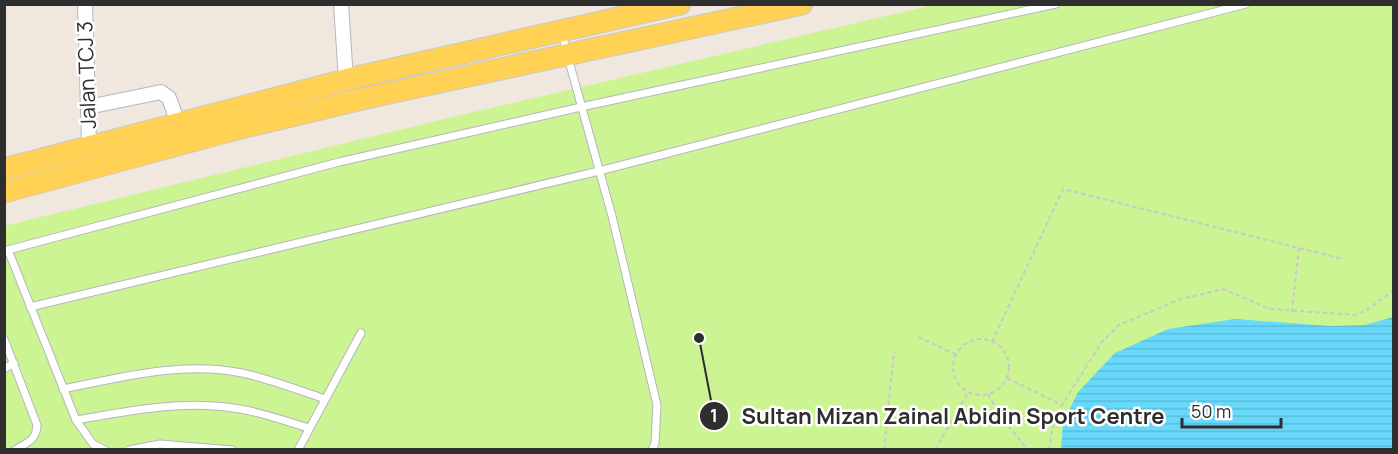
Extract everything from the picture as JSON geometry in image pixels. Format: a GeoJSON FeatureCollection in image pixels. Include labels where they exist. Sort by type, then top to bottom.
{"type":"FeatureCollection","features":[{"type":"Feature","properties":{"kind":"main road"},"geometry":{"type":"LineString","coordinates":[[4,169],[346,80],[680,4]]}},
{"type":"Feature","properties":{"kind":"main road"},"geometry":{"type":"LineString","coordinates":[[4,192],[233,130],[377,96],[802,4]]}},
{"type":"Feature","properties":{"kind":"street","name":"Jalan TCJ 3"},"geometry":{"type":"LineString","coordinates":[[85,4],[89,146]]}},
{"type":"Feature","properties":{"kind":"street"},"geometry":{"type":"LineString","coordinates":[[341,4],[346,80]]}},
{"type":"Feature","properties":{"kind":"street"},"geometry":{"type":"LineString","coordinates":[[88,107],[160,92],[169,98],[178,123]]}},
{"type":"Feature","properties":{"kind":"lane"},"geometry":{"type":"LineString","coordinates":[[105,450],[93,444],[76,420],[6,251],[339,162],[1056,4]]}},
{"type":"Feature","properties":{"kind":"lane"},"geometry":{"type":"LineString","coordinates":[[30,307],[599,171],[1246,4]]}},
{"type":"Feature","properties":{"kind":"lane"},"geometry":{"type":"LineString","coordinates":[[562,30],[657,405],[655,443],[652,450]]}},
{"type":"Feature","properties":{"kind":"lane"},"geometry":{"type":"LineString","coordinates":[[298,450],[361,333]]}},
{"type":"Feature","properties":{"kind":"lane"},"geometry":{"type":"LineString","coordinates":[[4,339],[37,425],[37,433],[32,439],[15,450]]}},
{"type":"Feature","properties":{"kind":"lane"},"geometry":{"type":"LineString","coordinates":[[4,369],[14,363]]}},
{"type":"Feature","properties":{"kind":"lane"},"geometry":{"type":"LineString","coordinates":[[63,389],[147,371],[197,368],[267,379],[325,399]]}},
{"type":"Feature","properties":{"kind":"lane"},"geometry":{"type":"LineString","coordinates":[[76,420],[150,408],[195,404],[234,408],[309,428]]}},
{"type":"Feature","properties":{"kind":"lane"},"geometry":{"type":"LineString","coordinates":[[129,450],[160,444],[232,450]]}},
{"type":"Feature","properties":{"kind":"path"},"geometry":{"type":"LineString","coordinates":[[992,342],[1063,189],[1343,259]]}},
{"type":"Feature","properties":{"kind":"path"},"geometry":{"type":"LineString","coordinates":[[1292,312],[1299,248]]}},
{"type":"Feature","properties":{"kind":"path"},"geometry":{"type":"LineString","coordinates":[[1049,450],[1053,426],[1062,405],[1102,342],[1119,326],[1181,299],[1223,289],[1270,309],[1355,315],[1367,310],[1394,290]]}},
{"type":"Feature","properties":{"kind":"path"},"geometry":{"type":"LineString","coordinates":[[918,337],[957,355]]}},
{"type":"Feature","properties":{"kind":"path"},"geometry":{"type":"LineString","coordinates":[[977,340],[992,342],[1002,349],[1007,357],[1009,366],[1007,378],[997,390],[988,394],[979,395],[969,392],[957,380],[954,372],[957,355],[969,342],[977,340]]}},
{"type":"Feature","properties":{"kind":"path"},"geometry":{"type":"LineString","coordinates":[[884,450],[894,351]]}},
{"type":"Feature","properties":{"kind":"path"},"geometry":{"type":"LineString","coordinates":[[1007,378],[1062,405]]}},
{"type":"Feature","properties":{"kind":"path"},"geometry":{"type":"LineString","coordinates":[[935,450],[969,392]]}},
{"type":"Feature","properties":{"kind":"path"},"geometry":{"type":"LineString","coordinates":[[988,394],[999,414],[1028,450]]}},
{"type":"Feature","properties":{"kind":"path"},"geometry":{"type":"LineString","coordinates":[[1019,450],[1024,444]]}},
{"type":"Feature","properties":{"kind":"green space"},"geometry":{"type":"Polygon","coordinates":[[[933,5],[1393,5],[1393,449],[5,449],[4,226],[444,119],[933,5]]]}},
{"type":"Feature","properties":{"kind":"water"},"geometry":{"type":"Polygon","coordinates":[[[1393,317],[1393,449],[1061,449],[1063,423],[1078,392],[1115,353],[1168,329],[1235,319],[1329,326],[1365,325],[1393,317]]]}},
{"type":"Feature","properties":{"kind":"place","name":"Sultan Mizan Zainal Abidin Sport Centre"},"geometry":{"type":"Point","coordinates":[699,338]}}]}
